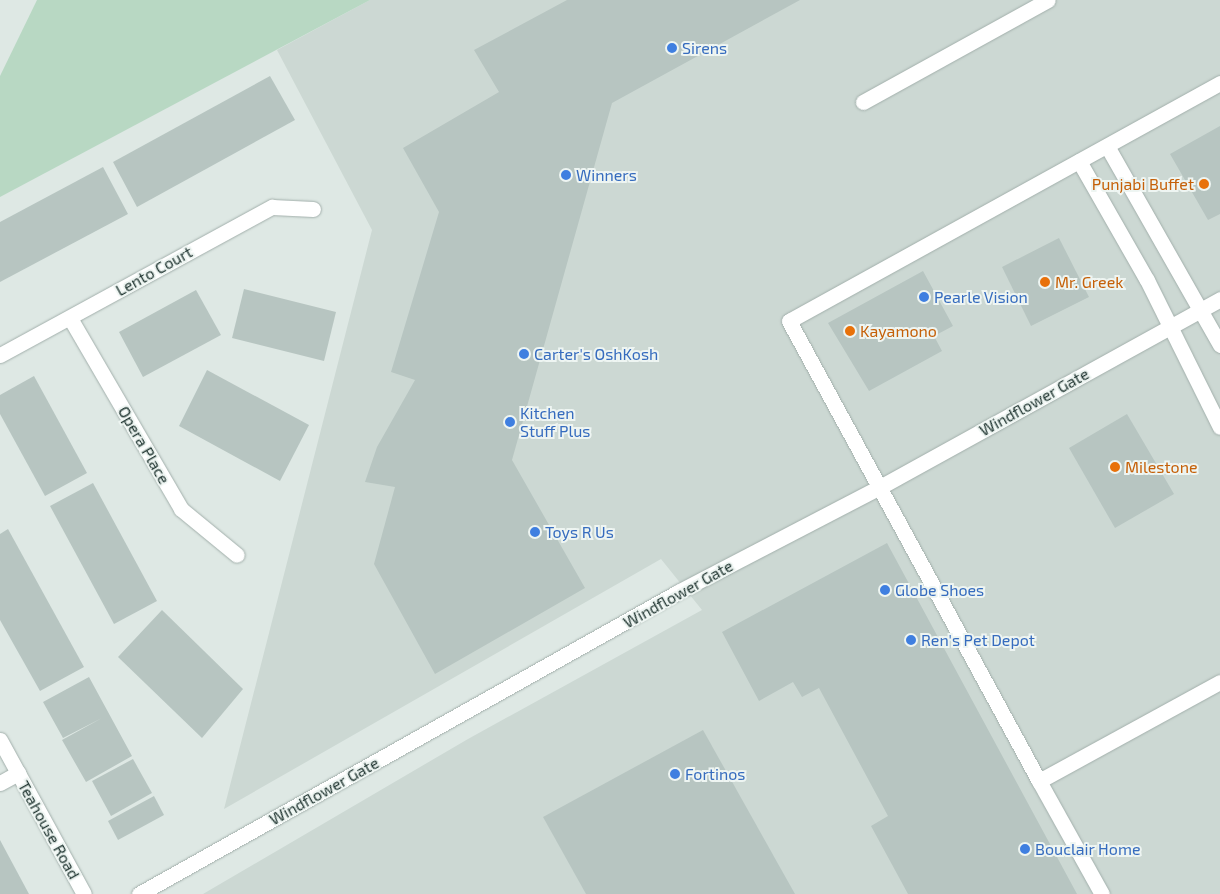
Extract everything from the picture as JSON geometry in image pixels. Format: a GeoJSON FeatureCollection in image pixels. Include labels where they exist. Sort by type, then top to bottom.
{"type":"FeatureCollection","features":[{"type":"Feature","properties":{"kind":"street"},"geometry":{"type":"LineString","coordinates":[[863,102],[1048,0]]}},
{"type":"Feature","properties":{"kind":"street"},"geometry":{"type":"LineString","coordinates":[[1102,894],[788,321],[1220,83]]}},
{"type":"Feature","properties":{"kind":"street"},"geometry":{"type":"LineString","coordinates":[[1107,146],[1220,345]]}},
{"type":"Feature","properties":{"kind":"street"},"geometry":{"type":"LineString","coordinates":[[1079,161],[1147,280],[1168,328],[1220,427]]}},
{"type":"Feature","properties":{"kind":"street","name":"Lento Court"},"geometry":{"type":"LineString","coordinates":[[0,355],[272,207],[313,209]]}},
{"type":"Feature","properties":{"kind":"street","name":"Windflower Gate"},"geometry":{"type":"LineString","coordinates":[[139,894],[678,592],[880,487],[1220,299]]}},
{"type":"Feature","properties":{"kind":"street","name":"Opera Place"},"geometry":{"type":"LineString","coordinates":[[70,318],[181,509],[237,556]]}},
{"type":"Feature","properties":{"kind":"street"},"geometry":{"type":"LineString","coordinates":[[1039,781],[1220,682]]}},
{"type":"Feature","properties":{"kind":"street","name":"Teahouse Road"},"geometry":{"type":"LineString","coordinates":[[0,740],[84,894]]}},
{"type":"Feature","properties":{"kind":"street"},"geometry":{"type":"LineString","coordinates":[[0,783],[18,773]]}},
{"type":"Feature","properties":{"kind":"shaded area"},"geometry":{"type":"Polygon","coordinates":[[[370,0],[1220,0],[1220,894],[203,894],[468,739],[702,610],[661,559],[224,809],[372,230],[277,50],[370,0]]]}},
{"type":"Feature","properties":{"kind":"green space"},"geometry":{"type":"Polygon","coordinates":[[[37,0],[370,0],[0,197],[0,76],[37,0]]]}},
{"type":"Feature","properties":{"kind":"building"},"geometry":{"type":"Polygon","coordinates":[[[567,0],[800,0],[612,103],[512,460],[585,588],[435,674],[374,564],[395,487],[365,482],[377,447],[415,380],[391,372],[439,212],[403,148],[499,92],[474,50],[567,0]]]}},
{"type":"Feature","properties":{"kind":"building"},"geometry":{"type":"Polygon","coordinates":[[[270,76],[295,120],[137,207],[113,162],[270,76]]]}},
{"type":"Feature","properties":{"kind":"building","name":"Punjabi Buffet"},"geometry":{"type":"Polygon","coordinates":[[[1220,126],[1220,214],[1208,220],[1170,154],[1220,126]]]}},
{"type":"Feature","properties":{"kind":"building"},"geometry":{"type":"Polygon","coordinates":[[[103,167],[128,214],[0,282],[0,222],[103,167]]]}},
{"type":"Feature","properties":{"kind":"building","name":"Mr. Greek"},"geometry":{"type":"Polygon","coordinates":[[[1059,238],[1089,297],[1031,326],[1002,267],[1059,238]]]}},
{"type":"Feature","properties":{"kind":"building"},"geometry":{"type":"Polygon","coordinates":[[[923,271],[953,326],[934,336],[942,351],[869,391],[828,323],[923,271]]]}},
{"type":"Feature","properties":{"kind":"building"},"geometry":{"type":"Polygon","coordinates":[[[244,289],[336,312],[324,361],[232,338],[244,289]]]}},
{"type":"Feature","properties":{"kind":"building"},"geometry":{"type":"Polygon","coordinates":[[[196,290],[221,335],[143,377],[119,332],[196,290]]]}},
{"type":"Feature","properties":{"kind":"building"},"geometry":{"type":"Polygon","coordinates":[[[207,370],[309,425],[280,481],[179,426],[207,370]]]}},
{"type":"Feature","properties":{"kind":"building"},"geometry":{"type":"Polygon","coordinates":[[[34,376],[87,473],[45,496],[0,414],[0,395],[34,376]]]}},
{"type":"Feature","properties":{"kind":"building"},"geometry":{"type":"Polygon","coordinates":[[[1127,414],[1174,494],[1115,528],[1069,448],[1127,414]]]}},
{"type":"Feature","properties":{"kind":"building"},"geometry":{"type":"Polygon","coordinates":[[[93,483],[157,601],[114,624],[50,506],[93,483]]]}},
{"type":"Feature","properties":{"kind":"building"},"geometry":{"type":"Polygon","coordinates":[[[8,529],[84,667],[40,691],[0,620],[0,534],[8,529]]]}},
{"type":"Feature","properties":{"kind":"building"},"geometry":{"type":"Polygon","coordinates":[[[887,543],[1077,894],[908,894],[871,826],[888,816],[819,688],[802,697],[793,682],[759,701],[722,632],[887,543]]]}},
{"type":"Feature","properties":{"kind":"building"},"geometry":{"type":"Polygon","coordinates":[[[162,610],[243,689],[202,738],[118,657],[162,610]]]}},
{"type":"Feature","properties":{"kind":"building"},"geometry":{"type":"Polygon","coordinates":[[[89,677],[132,756],[86,782],[62,740],[102,718],[63,738],[43,702],[89,677]]]}},
{"type":"Feature","properties":{"kind":"building","name":"Fortinos"},"geometry":{"type":"Polygon","coordinates":[[[703,730],[795,894],[586,894],[543,817],[703,730]]]}},
{"type":"Feature","properties":{"kind":"building"},"geometry":{"type":"Polygon","coordinates":[[[133,759],[152,793],[111,816],[92,781],[133,759]]]}},
{"type":"Feature","properties":{"kind":"building"},"geometry":{"type":"Polygon","coordinates":[[[154,796],[164,815],[118,840],[108,821],[154,796]]]}},
{"type":"Feature","properties":{"kind":"building"},"geometry":{"type":"Polygon","coordinates":[[[0,840],[29,894],[0,894],[0,840]]]}},
{"type":"Feature","properties":{"kind":"place","name":"Sirens"},"geometry":{"type":"Point","coordinates":[672,48]}},
{"type":"Feature","properties":{"kind":"place","name":"Winners"},"geometry":{"type":"Point","coordinates":[566,175]}},
{"type":"Feature","properties":{"kind":"place","name":"Punjabi Buffet"},"geometry":{"type":"Point","coordinates":[1204,184]}},
{"type":"Feature","properties":{"kind":"place","name":"Mr. Greek"},"geometry":{"type":"Point","coordinates":[1045,282]}},
{"type":"Feature","properties":{"kind":"place","name":"Pearle Vision"},"geometry":{"type":"Point","coordinates":[924,297]}},
{"type":"Feature","properties":{"kind":"place","name":"Kayamono"},"geometry":{"type":"Point","coordinates":[850,331]}},
{"type":"Feature","properties":{"kind":"place","name":"Carter's OshKosh"},"geometry":{"type":"Point","coordinates":[524,354]}},
{"type":"Feature","properties":{"kind":"place","name":"Kitchen Stuff Plus"},"geometry":{"type":"Point","coordinates":[510,422]}},
{"type":"Feature","properties":{"kind":"place","name":"Milestone"},"geometry":{"type":"Point","coordinates":[1115,467]}},
{"type":"Feature","properties":{"kind":"place","name":"Toys R Us"},"geometry":{"type":"Point","coordinates":[535,532]}},
{"type":"Feature","properties":{"kind":"place","name":"Globe Shoes"},"geometry":{"type":"Point","coordinates":[885,590]}},
{"type":"Feature","properties":{"kind":"place","name":"Ren's Pet Depot"},"geometry":{"type":"Point","coordinates":[911,640]}},
{"type":"Feature","properties":{"kind":"place","name":"Fortinos"},"geometry":{"type":"Point","coordinates":[675,774]}},
{"type":"Feature","properties":{"kind":"place","name":"Bouclair Home"},"geometry":{"type":"Point","coordinates":[1025,849]}}]}
